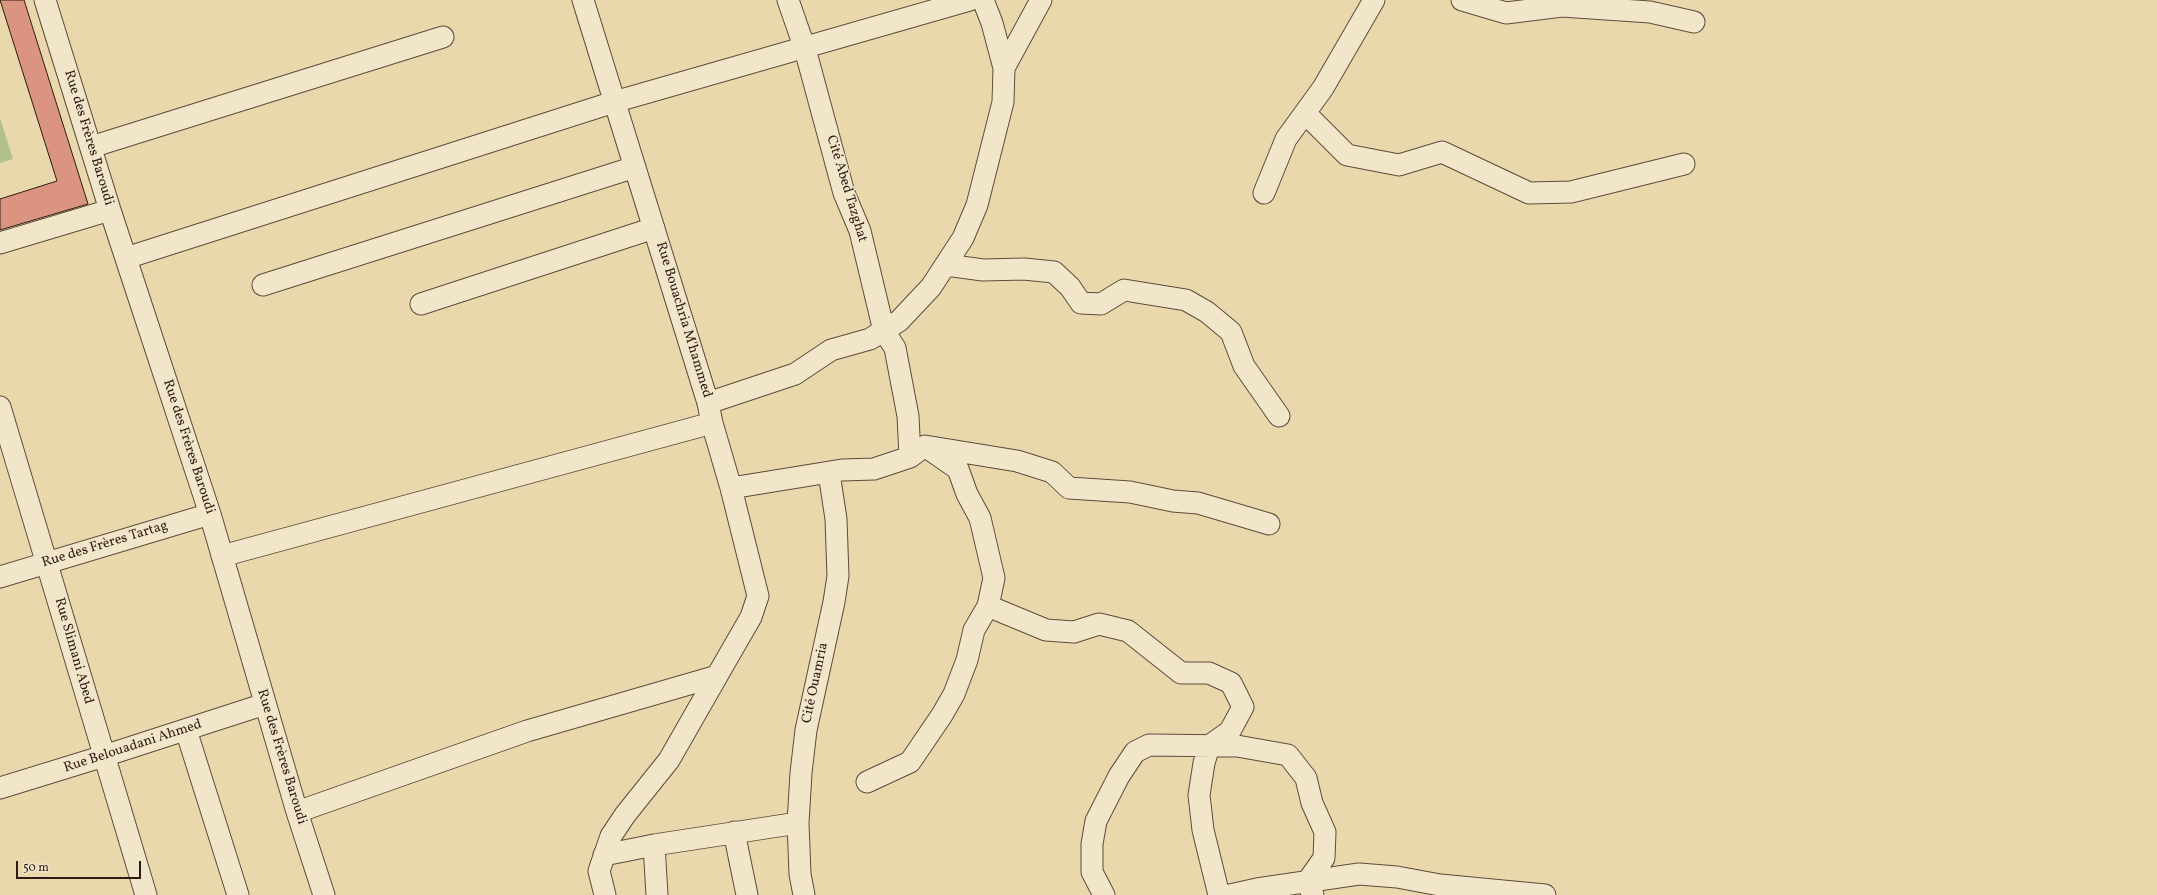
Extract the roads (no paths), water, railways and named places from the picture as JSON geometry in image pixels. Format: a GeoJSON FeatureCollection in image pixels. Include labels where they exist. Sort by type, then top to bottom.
{"type":"FeatureCollection","features":[{"type":"Feature","properties":{"kind":"street","name":"Rue des Frères Baroudi"},"geometry":{"type":"LineString","coordinates":[[46,0],[110,210],[210,514],[297,812],[324,895]]}},
{"type":"Feature","properties":{"kind":"street","name":"Rue Bouachria M'hammed"},"geometry":{"type":"LineString","coordinates":[[583,0],[708,403],[758,596],[751,617],[687,732],[661,771],[625,815],[612,836],[599,871],[605,895]]}},
{"type":"Feature","properties":{"kind":"street","name":"Cité Abed Tazghat"},"geometry":{"type":"LineString","coordinates":[[788,0],[805,49],[844,193],[860,231],[884,330],[895,348],[908,416],[917,451]]}},
{"type":"Feature","properties":{"kind":"street"},"geometry":{"type":"LineString","coordinates":[[126,258],[614,102],[805,49],[970,0]]}},
{"type":"Feature","properties":{"kind":"street"},"geometry":{"type":"LineString","coordinates":[[708,403],[795,374],[831,350],[870,340],[899,321],[931,287],[963,238],[977,205],[1003,102],[1004,68],[992,22],[983,0]]}},
{"type":"Feature","properties":{"kind":"street"},"geometry":{"type":"LineString","coordinates":[[1004,68],[1041,0]]}},
{"type":"Feature","properties":{"kind":"street"},"geometry":{"type":"LineString","coordinates":[[1264,193],[1286,139],[1323,88],[1374,0]]}},
{"type":"Feature","properties":{"kind":"street"},"geometry":{"type":"LineString","coordinates":[[1462,0],[1506,13],[1562,6],[1650,12],[1694,22]]}},
{"type":"Feature","properties":{"kind":"street"},"geometry":{"type":"LineString","coordinates":[[91,147],[443,37]]}},
{"type":"Feature","properties":{"kind":"street"},"geometry":{"type":"LineString","coordinates":[[1305,113],[1347,155],[1399,165],[1442,152],[1529,192],[1571,192],[1684,164]]}},
{"type":"Feature","properties":{"kind":"street"},"geometry":{"type":"LineString","coordinates":[[263,285],[635,167]]}},
{"type":"Feature","properties":{"kind":"street"},"geometry":{"type":"LineString","coordinates":[[0,243],[110,210]]}},
{"type":"Feature","properties":{"kind":"street"},"geometry":{"type":"LineString","coordinates":[[421,304],[654,228]]}},
{"type":"Feature","properties":{"kind":"street"},"geometry":{"type":"LineString","coordinates":[[946,264],[983,270],[1024,269],[1054,272],[1070,287],[1081,304],[1101,304],[1124,290],[1186,300],[1206,312],[1230,332],[1244,366],[1279,416]]}},
{"type":"Feature","properties":{"kind":"street","name":"Rue Slimani Abed"},"geometry":{"type":"LineString","coordinates":[[0,407],[146,895]]}},
{"type":"Feature","properties":{"kind":"street"},"geometry":{"type":"LineString","coordinates":[[222,556],[712,423]]}},
{"type":"Feature","properties":{"kind":"street"},"geometry":{"type":"LineString","coordinates":[[867,782],[910,762],[926,739],[954,694],[967,660],[974,630],[988,606],[994,578],[980,518],[967,494],[958,469],[917,451]]}},
{"type":"Feature","properties":{"kind":"street"},"geometry":{"type":"LineString","coordinates":[[731,488],[829,473],[874,469],[917,451],[1017,461],[1052,472],[1070,488],[1130,492],[1173,501],[1198,503],[1269,524]]}},
{"type":"Feature","properties":{"kind":"street","name":"Cité Ouamria"},"geometry":{"type":"LineString","coordinates":[[804,895],[800,874],[798,823],[801,772],[806,730],[834,602],[838,576],[836,519],[829,473]]}},
{"type":"Feature","properties":{"kind":"street","name":"Rue des Frères Tartag"},"geometry":{"type":"LineString","coordinates":[[0,577],[210,514]]}},
{"type":"Feature","properties":{"kind":"street"},"geometry":{"type":"LineString","coordinates":[[988,606],[1046,630],[1074,632],[1099,624],[1128,631],[1181,673],[1209,673],[1231,683],[1243,707],[1230,731],[1209,746],[1204,763],[1199,795],[1203,830],[1219,895]]}},
{"type":"Feature","properties":{"kind":"street"},"geometry":{"type":"LineString","coordinates":[[297,812],[527,731],[717,676]]}},
{"type":"Feature","properties":{"kind":"street","name":"Rue Belouadani Ahmed"},"geometry":{"type":"LineString","coordinates":[[0,788],[265,704]]}},
{"type":"Feature","properties":{"kind":"street"},"geometry":{"type":"LineString","coordinates":[[186,730],[238,895]]}},
{"type":"Feature","properties":{"kind":"street"},"geometry":{"type":"LineString","coordinates":[[1104,895],[1092,872],[1092,844],[1096,821],[1119,776],[1135,752],[1149,745],[1237,746],[1288,755],[1306,778],[1312,803],[1325,832],[1324,858],[1310,889]]}},
{"type":"Feature","properties":{"kind":"street"},"geometry":{"type":"LineString","coordinates":[[604,855],[654,845],[798,823]]}},
{"type":"Feature","properties":{"kind":"street"},"geometry":{"type":"LineString","coordinates":[[734,832],[747,895]]}},
{"type":"Feature","properties":{"kind":"street"},"geometry":{"type":"LineString","coordinates":[[654,845],[657,895]]}},
{"type":"Feature","properties":{"kind":"street"},"geometry":{"type":"LineString","coordinates":[[1230,895],[1257,889],[1310,889],[1360,874],[1396,877],[1440,885],[1545,895]]}}]}
